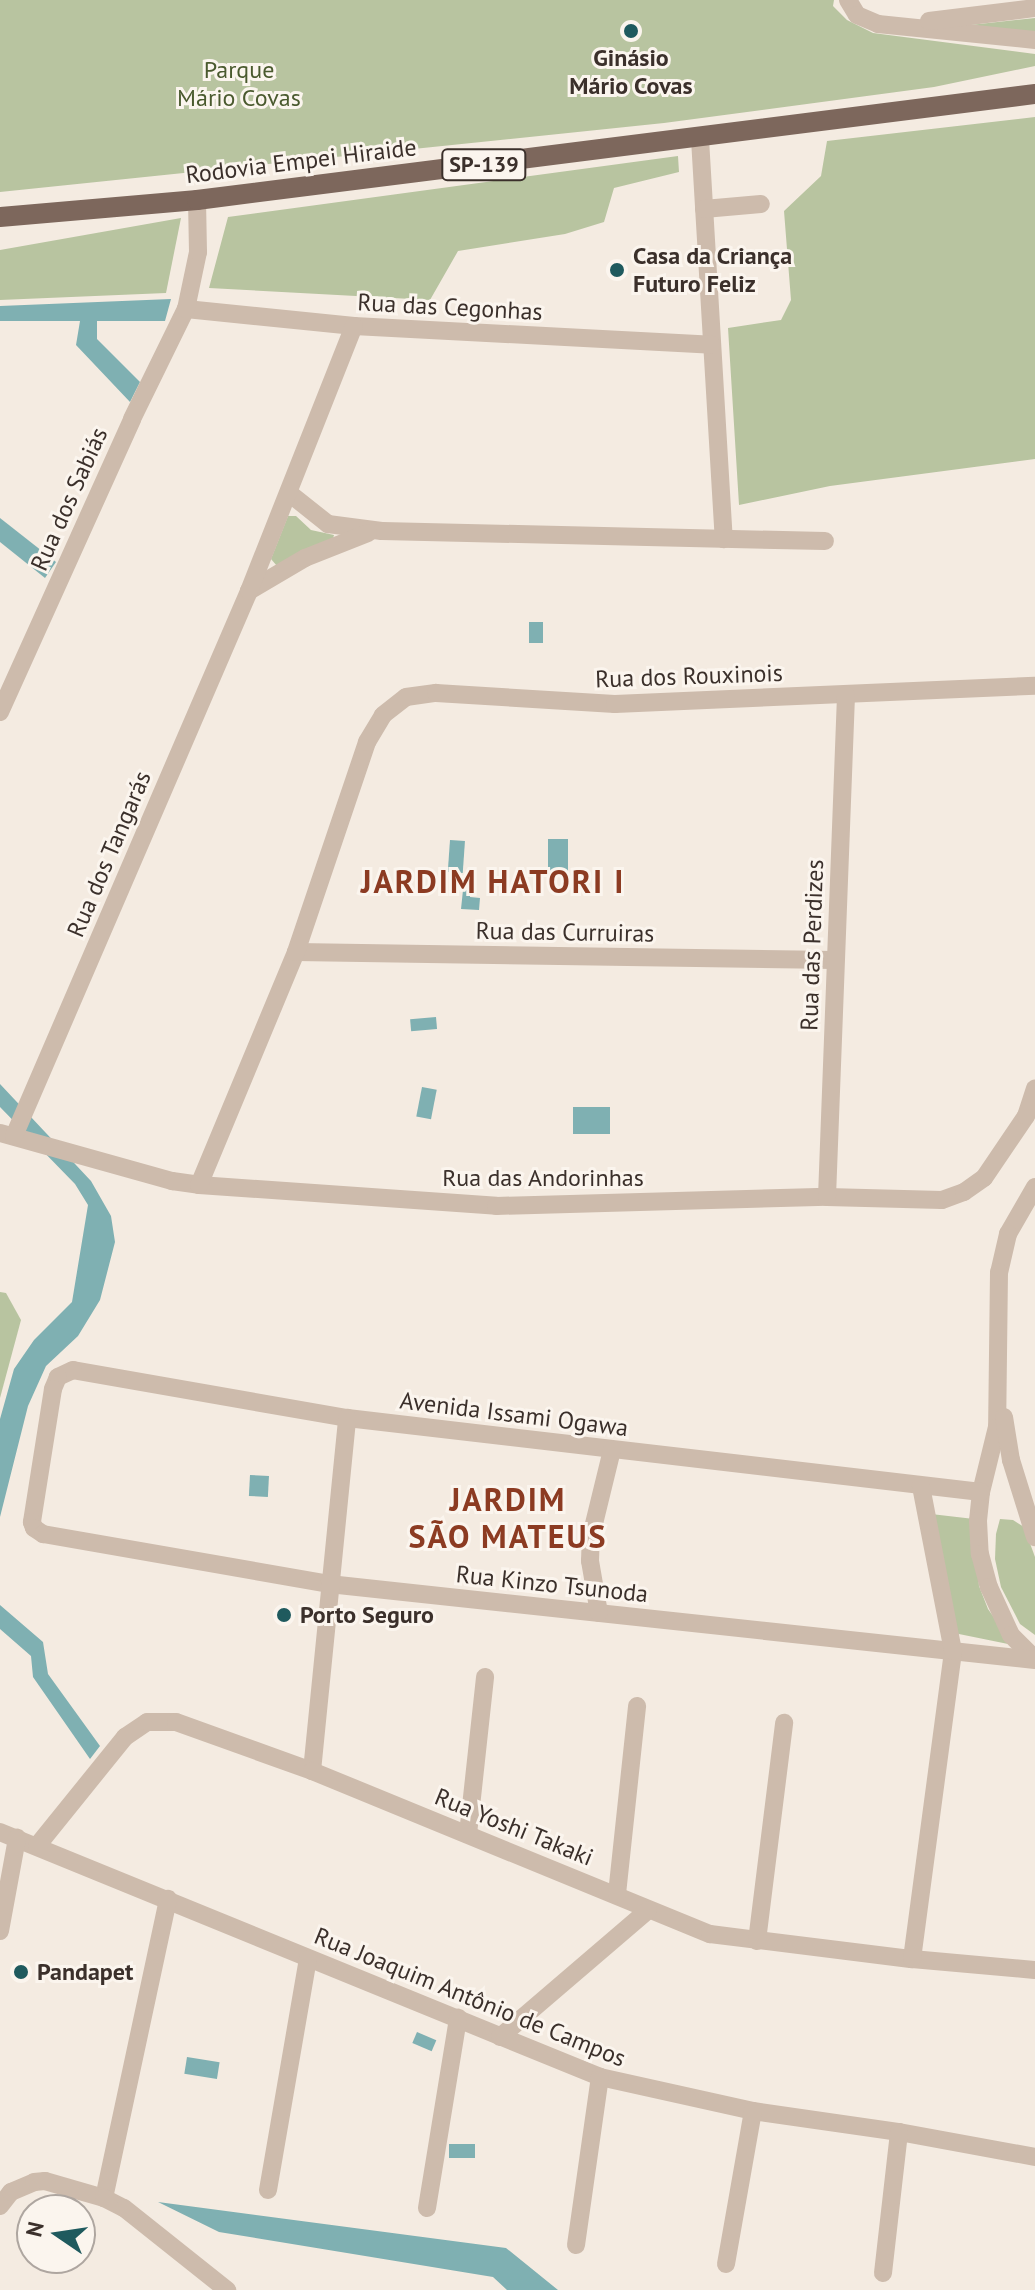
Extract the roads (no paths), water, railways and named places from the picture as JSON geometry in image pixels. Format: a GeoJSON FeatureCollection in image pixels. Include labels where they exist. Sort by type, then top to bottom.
{"type":"FeatureCollection","features":[{"type":"Feature","properties":{"kind":"main road"},"geometry":{"type":"LineString","coordinates":[[967,103],[1035,80]]}},
{"type":"Feature","properties":{"kind":"main road","name":"Rodovia Empei Hiraide"},"geometry":{"type":"LineString","coordinates":[[0,217],[197,200],[700,139],[1035,94]]}},
{"type":"Feature","properties":{"kind":"main road"},"geometry":{"type":"LineString","coordinates":[[967,103],[1035,103]]}},
{"type":"Feature","properties":{"kind":"street"},"geometry":{"type":"LineString","coordinates":[[848,0],[857,15],[866,20],[1035,40]]}},
{"type":"Feature","properties":{"kind":"street"},"geometry":{"type":"LineString","coordinates":[[899,25],[1035,8]]}},
{"type":"Feature","properties":{"kind":"street"},"geometry":{"type":"LineString","coordinates":[[700,139],[724,539]]}},
{"type":"Feature","properties":{"kind":"street","name":"Rua dos Sabiás"},"geometry":{"type":"LineString","coordinates":[[0,712],[186,309],[198,252],[197,200]]}},
{"type":"Feature","properties":{"kind":"street"},"geometry":{"type":"LineString","coordinates":[[704,209],[761,204]]}},
{"type":"Feature","properties":{"kind":"street","name":"Rua das Cegonhas"},"geometry":{"type":"LineString","coordinates":[[186,309],[354,326],[711,345]]}},
{"type":"Feature","properties":{"kind":"street","name":"Rua dos Tangarás"},"geometry":{"type":"LineString","coordinates":[[7,1134],[249,591],[354,326]]}},
{"type":"Feature","properties":{"kind":"street"},"geometry":{"type":"LineString","coordinates":[[289,493],[328,524],[382,531],[825,541]]}},
{"type":"Feature","properties":{"kind":"street"},"geometry":{"type":"LineString","coordinates":[[249,591],[305,558],[357,536],[382,531]]}},
{"type":"Feature","properties":{"kind":"street","name":"Rua dos Rouxinois"},"geometry":{"type":"LineString","coordinates":[[199,1185],[296,952],[374,725],[406,697],[436,693],[595,704],[1035,686]]}},
{"type":"Feature","properties":{"kind":"street","name":"Rua das Perdizes"},"geometry":{"type":"LineString","coordinates":[[827,1197],[846,695]]}},
{"type":"Feature","properties":{"kind":"street","name":"Rua das Curruiras"},"geometry":{"type":"LineString","coordinates":[[296,952],[834,960]]}},
{"type":"Feature","properties":{"kind":"street","name":"Rua das Andorinhas"},"geometry":{"type":"LineString","coordinates":[[7,1134],[172,1181],[199,1185],[496,1206],[827,1197],[942,1200],[964,1192],[984,1178],[1007,1149],[1026,1116],[1035,1088]]}},
{"type":"Feature","properties":{"kind":"street"},"geometry":{"type":"LineString","coordinates":[[1035,1187],[1008,1234],[998,1282],[1000,1376],[1008,1444],[1035,1537]]}},
{"type":"Feature","properties":{"kind":"street","name":"Avenida Issami Ogawa"},"geometry":{"type":"LineString","coordinates":[[33,1515],[53,1389],[58,1377],[77,1371],[347,1418],[921,1486],[981,1492],[1000,1485],[1022,1497]]}},
{"type":"Feature","properties":{"kind":"street"},"geometry":{"type":"LineString","coordinates":[[1000,1376],[995,1437],[981,1492],[978,1537],[984,1573],[1011,1635],[1035,1659]]}},
{"type":"Feature","properties":{"kind":"street"},"geometry":{"type":"LineString","coordinates":[[312,1771],[347,1418]]}},
{"type":"Feature","properties":{"kind":"street"},"geometry":{"type":"LineString","coordinates":[[599,1613],[590,1561],[591,1536],[612,1450]]}},
{"type":"Feature","properties":{"kind":"street"},"geometry":{"type":"LineString","coordinates":[[912,1959],[953,1651],[921,1486]]}},
{"type":"Feature","properties":{"kind":"street","name":"Rua Kinzo Tsunoda"},"geometry":{"type":"LineString","coordinates":[[33,1515],[34,1528],[43,1534],[329,1584],[1035,1659]]}},
{"type":"Feature","properties":{"kind":"street"},"geometry":{"type":"LineString","coordinates":[[468,1834],[485,1677]]}},
{"type":"Feature","properties":{"kind":"street"},"geometry":{"type":"LineString","coordinates":[[617,1894],[637,1706]]}},
{"type":"Feature","properties":{"kind":"street","name":"Rua Yoshi Takaki"},"geometry":{"type":"LineString","coordinates":[[37,1846],[125,1737],[147,1722],[176,1722],[312,1771],[710,1934],[912,1959],[1035,1970]]}},
{"type":"Feature","properties":{"kind":"street"},"geometry":{"type":"LineString","coordinates":[[757,1941],[784,1723]]}},
{"type":"Feature","properties":{"kind":"street"},"geometry":{"type":"LineString","coordinates":[[0,1931],[8,1835]]}},
{"type":"Feature","properties":{"kind":"street","name":"Rua Joaquim Antônio de Campos"},"geometry":{"type":"LineString","coordinates":[[8,1835],[600,2077],[753,2111],[899,2132],[1035,2157]]}},
{"type":"Feature","properties":{"kind":"street"},"geometry":{"type":"LineString","coordinates":[[104,2198],[168,1899]]}},
{"type":"Feature","properties":{"kind":"street"},"geometry":{"type":"LineString","coordinates":[[500,2037],[648,1910]]}},
{"type":"Feature","properties":{"kind":"street"},"geometry":{"type":"LineString","coordinates":[[268,2190],[308,1959]]}},
{"type":"Feature","properties":{"kind":"street"},"geometry":{"type":"LineString","coordinates":[[427,2208],[458,2018]]}},
{"type":"Feature","properties":{"kind":"street"},"geometry":{"type":"LineString","coordinates":[[576,2245],[600,2077]]}},
{"type":"Feature","properties":{"kind":"street"},"geometry":{"type":"LineString","coordinates":[[726,2264],[753,2111]]}},
{"type":"Feature","properties":{"kind":"street"},"geometry":{"type":"LineString","coordinates":[[883,2273],[899,2132]]}},
{"type":"Feature","properties":{"kind":"street"},"geometry":{"type":"LineString","coordinates":[[1,2205],[22,2186],[45,2181],[104,2198],[124,2208],[227,2290]]}},
{"type":"Feature","properties":{"kind":"water"},"geometry":{"type":"Polygon","coordinates":[[[171,299],[165,321],[97,321],[97,339],[140,382],[130,402],[76,345],[80,321],[0,321],[0,306],[171,299]]]}},
{"type":"Feature","properties":{"kind":"water"},"geometry":{"type":"Polygon","coordinates":[[[0,518],[56,562],[45,578],[0,542],[0,518]]]}},
{"type":"Feature","properties":{"kind":"water"},"geometry":{"type":"Polygon","coordinates":[[[529,622],[543,622],[543,643],[529,643],[529,622]]]}},
{"type":"Feature","properties":{"kind":"water"},"geometry":{"type":"Polygon","coordinates":[[[548,839],[568,839],[568,873],[548,873],[548,839]]]}},
{"type":"Feature","properties":{"kind":"water"},"geometry":{"type":"Polygon","coordinates":[[[450,840],[465,841],[463,873],[448,872],[450,840]]]}},
{"type":"Feature","properties":{"kind":"water"},"geometry":{"type":"Polygon","coordinates":[[[463,890],[470,890],[470,897],[480,898],[479,910],[461,909],[463,890]]]}},
{"type":"Feature","properties":{"kind":"water"},"geometry":{"type":"Polygon","coordinates":[[[436,1017],[437,1029],[411,1031],[410,1019],[436,1017]]]}},
{"type":"Feature","properties":{"kind":"water"},"geometry":{"type":"Polygon","coordinates":[[[0,1084],[91,1181],[111,1216],[115,1242],[100,1300],[78,1336],[46,1366],[28,1406],[0,1517],[0,1419],[14,1369],[34,1340],[72,1302],[88,1205],[75,1184],[0,1107],[0,1084]]]}},
{"type":"Feature","properties":{"kind":"water"},"geometry":{"type":"Polygon","coordinates":[[[422,1087],[437,1090],[431,1119],[416,1116],[422,1087]]]}},
{"type":"Feature","properties":{"kind":"water"},"geometry":{"type":"Polygon","coordinates":[[[573,1107],[610,1107],[610,1134],[573,1134],[573,1107]]]}},
{"type":"Feature","properties":{"kind":"water"},"geometry":{"type":"Polygon","coordinates":[[[250,1475],[269,1476],[268,1497],[249,1496],[250,1475]]]}},
{"type":"Feature","properties":{"kind":"water"},"geometry":{"type":"Polygon","coordinates":[[[0,1605],[43,1642],[48,1674],[100,1746],[90,1759],[33,1677],[31,1656],[0,1629],[0,1605]]]}},
{"type":"Feature","properties":{"kind":"water"},"geometry":{"type":"Polygon","coordinates":[[[417,2032],[436,2040],[432,2051],[412,2043],[417,2032]]]}},
{"type":"Feature","properties":{"kind":"water"},"geometry":{"type":"Polygon","coordinates":[[[187,2057],[220,2062],[217,2079],[184,2074],[187,2057]]]}},
{"type":"Feature","properties":{"kind":"water"},"geometry":{"type":"Polygon","coordinates":[[[449,2144],[475,2144],[475,2158],[449,2158],[449,2144]]]}},
{"type":"Feature","properties":{"kind":"water"},"geometry":{"type":"Polygon","coordinates":[[[158,2202],[506,2248],[558,2290],[507,2290],[493,2277],[219,2232],[158,2202]]]}},
{"type":"Feature","properties":{"kind":"place","name":"Ginásio Mário Covas"},"geometry":{"type":"Point","coordinates":[631,31]}},
{"type":"Feature","properties":{"kind":"place","name":"Casa da Criança Futuro Feliz"},"geometry":{"type":"Point","coordinates":[617,270]}},
{"type":"Feature","properties":{"kind":"place","name":"Porto Seguro"},"geometry":{"type":"Point","coordinates":[284,1615]}},
{"type":"Feature","properties":{"kind":"place","name":"Pandapet"},"geometry":{"type":"Point","coordinates":[21,1972]}},
{"type":"Feature","properties":{"kind":"district","name":"JARDIM HATORI I"},"geometry":{"type":"Point","coordinates":[493,881]}},
{"type":"Feature","properties":{"kind":"district","name":"JARDIM SÃO MATEUS"},"geometry":{"type":"Point","coordinates":[508,1518]}},
{"type":"Feature","properties":{"kind":"park label","name":"Parque Mário Covas"},"geometry":{"type":"Point","coordinates":[239,84]}}]}
